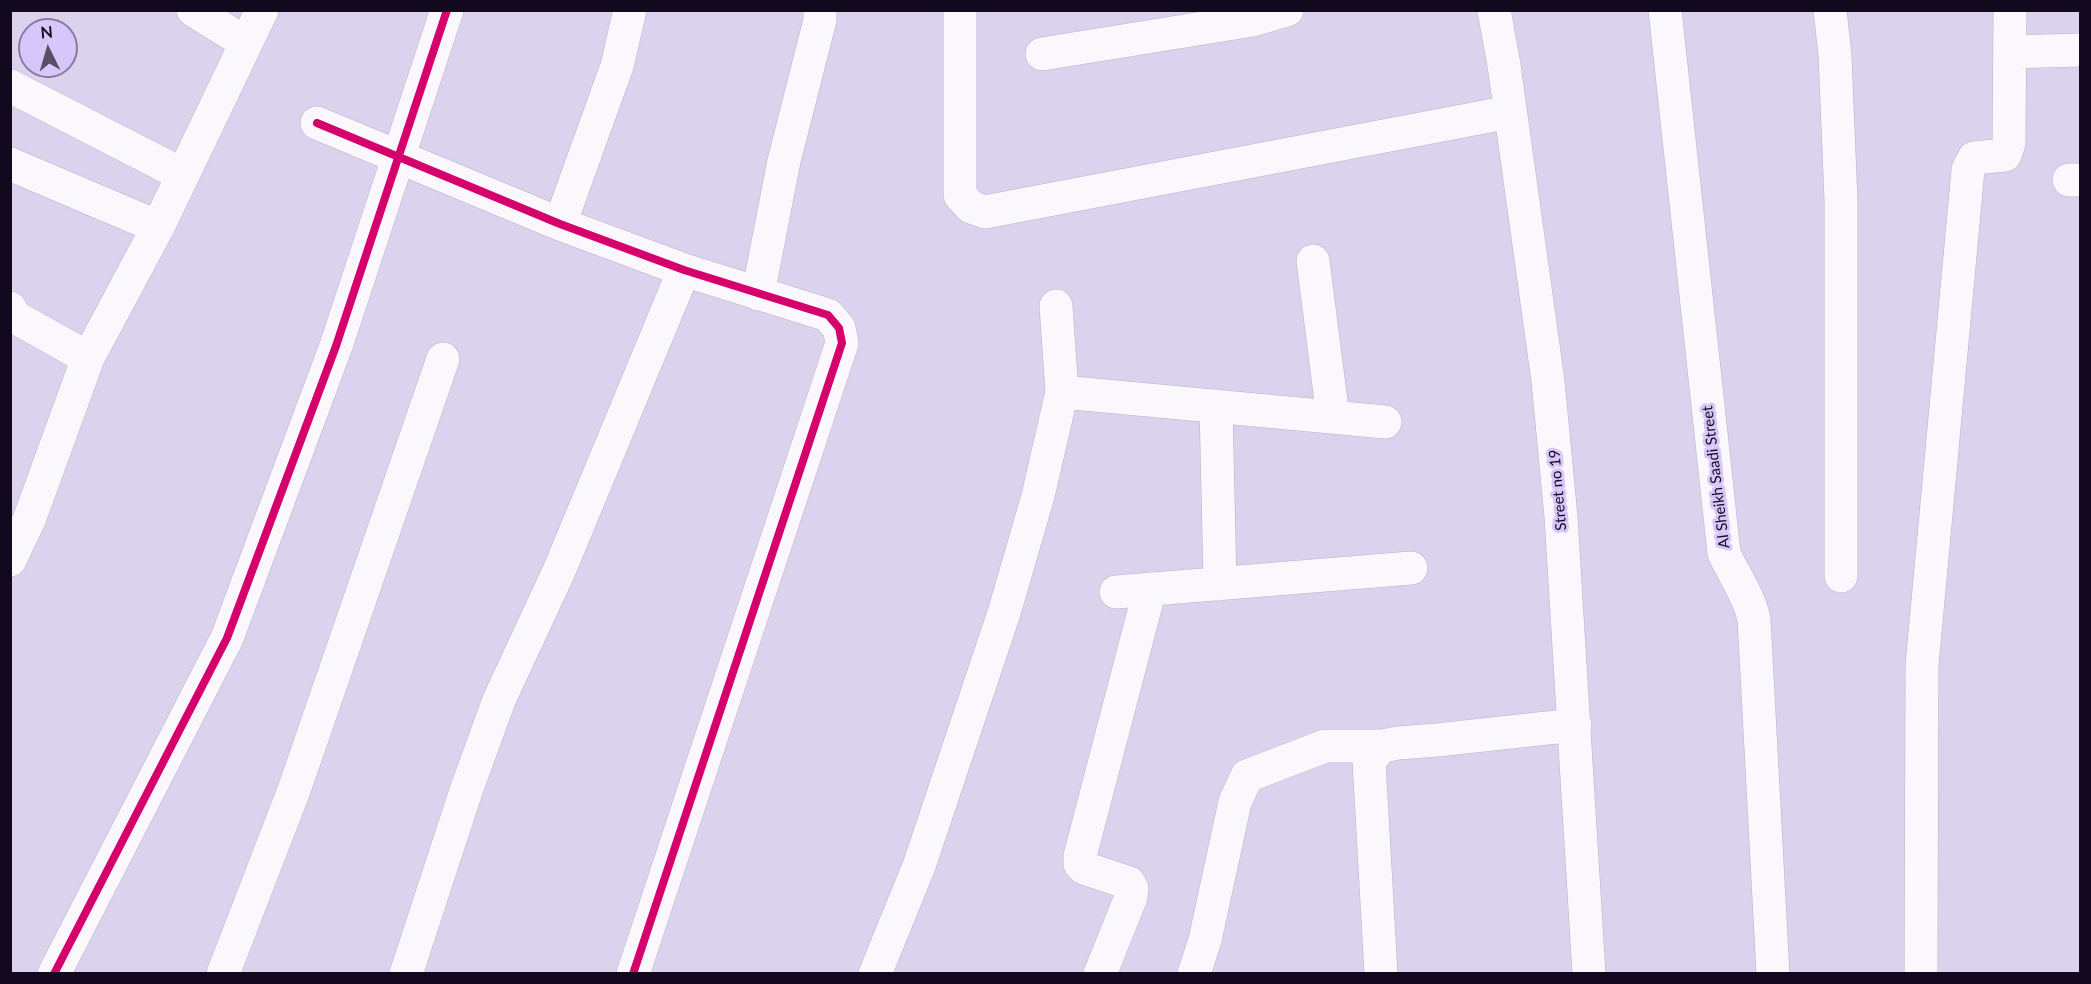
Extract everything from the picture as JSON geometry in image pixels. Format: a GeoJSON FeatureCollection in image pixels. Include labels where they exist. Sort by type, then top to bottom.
{"type":"FeatureCollection","features":[{"type":"Feature","properties":{"kind":"street"},"geometry":{"type":"LineString","coordinates":[[193,10],[246,43]]}},
{"type":"Feature","properties":{"kind":"street"},"geometry":{"type":"LineString","coordinates":[[10,560],[29,520],[88,358],[158,227],[262,10]]}},
{"type":"Feature","properties":{"kind":"street"},"geometry":{"type":"LineString","coordinates":[[54,974],[227,638],[336,346],[447,10]]}},
{"type":"Feature","properties":{"kind":"street"},"geometry":{"type":"LineString","coordinates":[[560,224],[617,66],[630,10]]}},
{"type":"Feature","properties":{"kind":"street"},"geometry":{"type":"LineString","coordinates":[[758,294],[784,161],[820,20],[820,10]]}},
{"type":"Feature","properties":{"kind":"street"},"geometry":{"type":"LineString","coordinates":[[960,10],[960,195],[971,207],[985,212],[1510,112]]}},
{"type":"Feature","properties":{"kind":"street"},"geometry":{"type":"LineString","coordinates":[[1042,54],[1253,20],[1287,10]]}},
{"type":"Feature","properties":{"kind":"street","name":"Street no 19"},"geometry":{"type":"LineString","coordinates":[[1494,10],[1548,381],[1561,517],[1590,974]]}},
{"type":"Feature","properties":{"kind":"street","name":"Al Sheikh Saadi Street"},"geometry":{"type":"LineString","coordinates":[[1665,10],[1724,553],[1733,574],[1751,603],[1754,619],[1773,974]]}},
{"type":"Feature","properties":{"kind":"street"},"geometry":{"type":"LineString","coordinates":[[1830,10],[1835,65],[1841,201],[1841,576]]}},
{"type":"Feature","properties":{"kind":"street"},"geometry":{"type":"LineString","coordinates":[[1921,974],[1922,665],[1968,170],[1974,158],[2005,155],[2009,143],[2010,10]]}},
{"type":"Feature","properties":{"kind":"street"},"geometry":{"type":"LineString","coordinates":[[2010,52],[2080,50]]}},
{"type":"Feature","properties":{"kind":"street"},"geometry":{"type":"LineString","coordinates":[[10,86],[183,175]]}},
{"type":"Feature","properties":{"kind":"street"},"geometry":{"type":"LineString","coordinates":[[317,123],[560,224],[684,270],[828,315],[839,328],[842,343],[633,974]]}},
{"type":"Feature","properties":{"kind":"street"},"geometry":{"type":"LineString","coordinates":[[10,164],[158,227]]}},
{"type":"Feature","properties":{"kind":"street"},"geometry":{"type":"LineString","coordinates":[[1314,261],[1333,417]]}},
{"type":"Feature","properties":{"kind":"street"},"geometry":{"type":"LineString","coordinates":[[406,974],[466,790],[499,700],[560,571],[684,270]]}},
{"type":"Feature","properties":{"kind":"street"},"geometry":{"type":"LineString","coordinates":[[875,974],[919,866],[1004,613],[1038,496],[1062,392],[1056,306]]}},
{"type":"Feature","properties":{"kind":"street"},"geometry":{"type":"LineString","coordinates":[[10,308],[15,317],[88,358]]}},
{"type":"Feature","properties":{"kind":"street"},"geometry":{"type":"LineString","coordinates":[[223,974],[294,790],[443,359]]}},
{"type":"Feature","properties":{"kind":"street"},"geometry":{"type":"LineString","coordinates":[[1062,392],[1384,422]]}},
{"type":"Feature","properties":{"kind":"street"},"geometry":{"type":"LineString","coordinates":[[1216,406],[1220,584]]}},
{"type":"Feature","properties":{"kind":"street"},"geometry":{"type":"LineString","coordinates":[[1116,592],[1411,568]]}},
{"type":"Feature","properties":{"kind":"street"},"geometry":{"type":"LineString","coordinates":[[1100,974],[1131,897],[1132,889],[1129,883],[1084,868],[1080,864],[1080,856],[1150,589]]}},
{"type":"Feature","properties":{"kind":"street"},"geometry":{"type":"LineString","coordinates":[[1194,974],[1205,940],[1235,802],[1247,776],[1325,746],[1382,746],[1575,724]]}},
{"type":"Feature","properties":{"kind":"street"},"geometry":{"type":"LineString","coordinates":[[1381,974],[1369,761],[1382,746]]}},
{"type":"Feature","properties":{"kind":"cycle path"},"geometry":{"type":"LineString","coordinates":[[54,974],[227,638],[336,346],[447,10]]}},
{"type":"Feature","properties":{"kind":"cycle path"},"geometry":{"type":"LineString","coordinates":[[317,123],[560,224],[684,270],[828,315],[839,328],[842,343],[633,974]]}}]}
